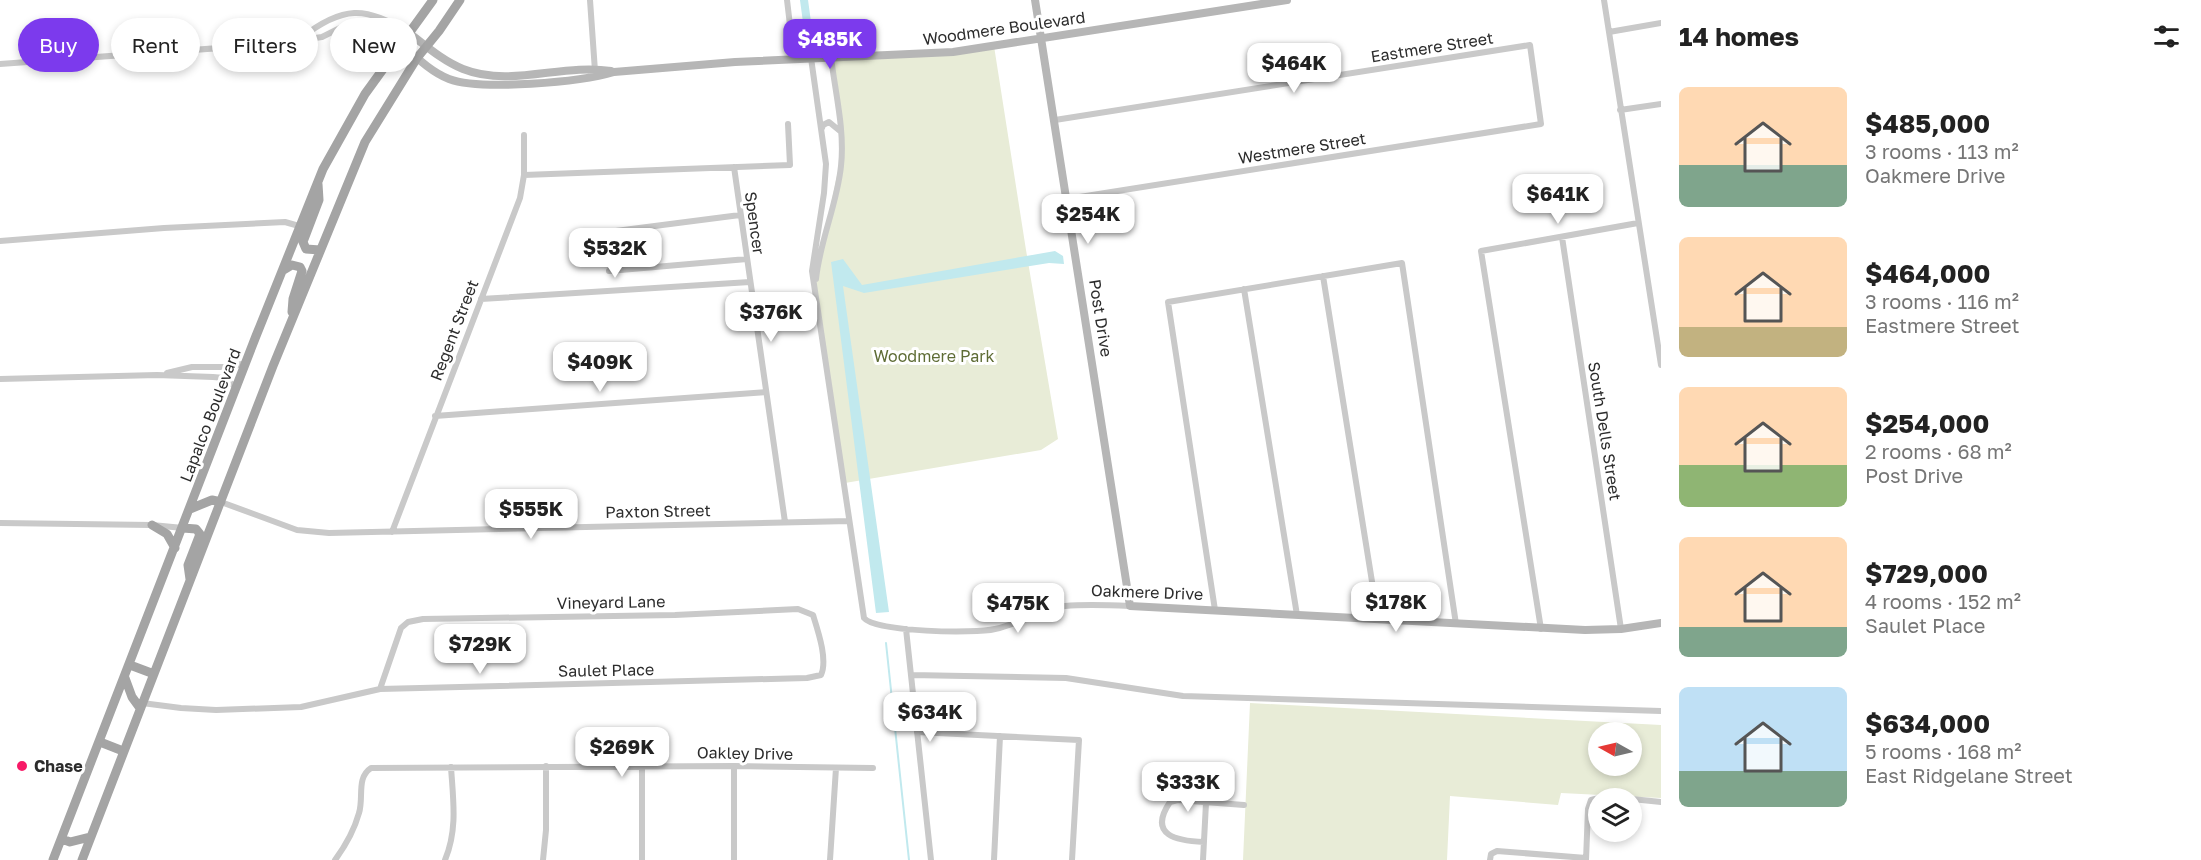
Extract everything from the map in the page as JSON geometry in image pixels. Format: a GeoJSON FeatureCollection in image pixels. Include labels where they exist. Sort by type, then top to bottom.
{"type":"FeatureCollection","features":[{"type":"Feature","properties":{"kind":"main road","name":"Lapalco Boulevard"},"geometry":{"type":"LineString","coordinates":[[417,22],[433,0]]}},
{"type":"Feature","properties":{"kind":"main road"},"geometry":{"type":"LineString","coordinates":[[417,58],[460,0]]}},
{"type":"Feature","properties":{"kind":"main road","name":"Lapalco Boulevard"},"geometry":{"type":"LineString","coordinates":[[53,860],[299,225],[351,115],[381,72]]}},
{"type":"Feature","properties":{"kind":"main road"},"geometry":{"type":"LineString","coordinates":[[83,859],[123,751],[320,250],[366,142],[408,72]]}},
{"type":"Feature","properties":{"kind":"main road"},"geometry":{"type":"LineString","coordinates":[[318,182],[319,200],[303,242],[306,249],[320,250]]}},
{"type":"Feature","properties":{"kind":"main road"},"geometry":{"type":"LineString","coordinates":[[282,271],[292,265],[300,267],[302,271],[293,299],[290,323]]}},
{"type":"Feature","properties":{"kind":"main road"},"geometry":{"type":"LineString","coordinates":[[190,509],[212,500],[221,502]]}},
{"type":"Feature","properties":{"kind":"main road"},"geometry":{"type":"LineString","coordinates":[[152,525],[167,534],[175,548]]}},
{"type":"Feature","properties":{"kind":"main road"},"geometry":{"type":"LineString","coordinates":[[183,528],[196,529],[200,534],[189,565],[190,581]]}},
{"type":"Feature","properties":{"kind":"main road"},"geometry":{"type":"LineString","coordinates":[[130,665],[154,674]]}},
{"type":"Feature","properties":{"kind":"main road"},"geometry":{"type":"LineString","coordinates":[[125,678],[132,697],[141,705]]}},
{"type":"Feature","properties":{"kind":"main road"},"geometry":{"type":"LineString","coordinates":[[100,742],[123,751]]}},
{"type":"Feature","properties":{"kind":"main road"},"geometry":{"type":"LineString","coordinates":[[62,839],[70,842],[90,837]]}},
{"type":"Feature","properties":{"kind":"street"},"geometry":{"type":"LineString","coordinates":[[590,0],[596,73]]}},
{"type":"Feature","properties":{"kind":"street"},"geometry":{"type":"LineString","coordinates":[[787,0],[794,59]]}},
{"type":"Feature","properties":{"kind":"street","name":"Post Drive"},"geometry":{"type":"LineString","coordinates":[[1035,0],[1130,606]]}},
{"type":"Feature","properties":{"kind":"street","name":"Woodmere Boulevard"},"geometry":{"type":"LineString","coordinates":[[417,39],[457,66],[483,74],[596,73],[794,59],[953,52],[1287,0]]}},
{"type":"Feature","properties":{"kind":"street"},"geometry":{"type":"LineString","coordinates":[[1604,0],[1661,365]]}},
{"type":"Feature","properties":{"kind":"street"},"geometry":{"type":"LineString","coordinates":[[335,18],[352,13],[377,15],[382,18]]}},
{"type":"Feature","properties":{"kind":"street"},"geometry":{"type":"LineString","coordinates":[[1609,32],[1661,23]]}},
{"type":"Feature","properties":{"kind":"street","name":"Eastmere Street"},"geometry":{"type":"LineString","coordinates":[[1054,120],[1530,45],[1541,124]]}},
{"type":"Feature","properties":{"kind":"street"},"geometry":{"type":"LineString","coordinates":[[0,64],[212,49]]}},
{"type":"Feature","properties":{"kind":"street","name":"Oakmere Drive"},"geometry":{"type":"LineString","coordinates":[[816,288],[822,241],[834,203],[841,168],[840,132],[831,57]]}},
{"type":"Feature","properties":{"kind":"street","name":"Woodmere Boulevard"},"geometry":{"type":"LineString","coordinates":[[417,58],[448,78],[472,85],[500,85],[596,73]]}},
{"type":"Feature","properties":{"kind":"street","name":"Oakmere Drive"},"geometry":{"type":"LineString","coordinates":[[811,58],[822,128],[826,180],[813,261],[864,618],[873,625],[946,632],[993,630],[1062,607],[1086,605],[1215,610],[1541,629],[1621,629],[1661,623]]}},
{"type":"Feature","properties":{"kind":"street"},"geometry":{"type":"LineString","coordinates":[[1620,110],[1661,104]]}},
{"type":"Feature","properties":{"kind":"street"},"geometry":{"type":"LineString","coordinates":[[822,128],[829,122],[840,132]]}},
{"type":"Feature","properties":{"kind":"street","name":"Spencer"},"geometry":{"type":"LineString","coordinates":[[785,522],[734,167],[790,165],[788,124]]}},
{"type":"Feature","properties":{"kind":"street","name":"Westmere Street"},"geometry":{"type":"LineString","coordinates":[[1067,199],[1541,124]]}},
{"type":"Feature","properties":{"kind":"street","name":"Regent Street"},"geometry":{"type":"LineString","coordinates":[[392,532],[519,198],[524,175],[524,135]]}},
{"type":"Feature","properties":{"kind":"street"},"geometry":{"type":"LineString","coordinates":[[524,175],[734,167]]}},
{"type":"Feature","properties":{"kind":"street"},"geometry":{"type":"LineString","coordinates":[[608,232],[740,214]]}},
{"type":"Feature","properties":{"kind":"street"},"geometry":{"type":"LineString","coordinates":[[0,241],[189,226],[285,222],[299,225]]}},
{"type":"Feature","properties":{"kind":"street"},"geometry":{"type":"LineString","coordinates":[[1541,629],[1481,251],[1638,223]]}},
{"type":"Feature","properties":{"kind":"street","name":"South Dells Street"},"geometry":{"type":"LineString","coordinates":[[1562,237],[1621,629]]}},
{"type":"Feature","properties":{"kind":"street"},"geometry":{"type":"LineString","coordinates":[[609,271],[747,259]]}},
{"type":"Feature","properties":{"kind":"street"},"geometry":{"type":"LineString","coordinates":[[1215,610],[1168,302],[1402,263],[1456,624]]}},
{"type":"Feature","properties":{"kind":"street"},"geometry":{"type":"LineString","coordinates":[[1323,276],[1378,619]]}},
{"type":"Feature","properties":{"kind":"street"},"geometry":{"type":"LineString","coordinates":[[481,299],[750,282]]}},
{"type":"Feature","properties":{"kind":"street"},"geometry":{"type":"LineString","coordinates":[[1244,289],[1297,615]]}},
{"type":"Feature","properties":{"kind":"street"},"geometry":{"type":"LineString","coordinates":[[157,375],[192,367],[230,367],[246,363]]}},
{"type":"Feature","properties":{"kind":"street"},"geometry":{"type":"LineString","coordinates":[[0,379],[157,375],[224,378],[237,388]]}},
{"type":"Feature","properties":{"kind":"street"},"geometry":{"type":"LineString","coordinates":[[435,416],[766,392]]}},
{"type":"Feature","properties":{"kind":"street","name":"Paxton Street"},"geometry":{"type":"LineString","coordinates":[[221,502],[297,530],[329,533],[849,522]]}},
{"type":"Feature","properties":{"kind":"street"},"geometry":{"type":"LineString","coordinates":[[0,523],[152,525],[183,528]]}},
{"type":"Feature","properties":{"kind":"street","name":"Vineyard Lane"},"geometry":{"type":"LineString","coordinates":[[380,689],[401,628],[408,622],[423,619],[675,615],[798,609],[813,615],[820,635],[823,669],[821,675]]}},
{"type":"Feature","properties":{"kind":"street"},"geometry":{"type":"LineString","coordinates":[[906,629],[931,860]]}},
{"type":"Feature","properties":{"kind":"street","name":"Saulet Place"},"geometry":{"type":"LineString","coordinates":[[141,705],[216,710],[301,707],[380,689],[807,678],[821,675]]}},
{"type":"Feature","properties":{"kind":"street"},"geometry":{"type":"LineString","coordinates":[[911,675],[1066,678],[1183,696],[1661,711]]}},
{"type":"Feature","properties":{"kind":"street"},"geometry":{"type":"LineString","coordinates":[[917,732],[1079,740],[1072,860]]}},
{"type":"Feature","properties":{"kind":"street"},"geometry":{"type":"LineString","coordinates":[[994,860],[1000,736]]}},
{"type":"Feature","properties":{"kind":"street"},"geometry":{"type":"LineString","coordinates":[[543,860],[546,830],[546,766]]}},
{"type":"Feature","properties":{"kind":"street"},"geometry":{"type":"LineString","coordinates":[[642,766],[642,860]]}},
{"type":"Feature","properties":{"kind":"street"},"geometry":{"type":"LineString","coordinates":[[734,766],[734,860]]}},
{"type":"Feature","properties":{"kind":"street","name":"Oakley Drive"},"geometry":{"type":"LineString","coordinates":[[335,860],[348,843],[362,801],[361,784],[365,771],[371,768],[734,766],[873,768]]}},
{"type":"Feature","properties":{"kind":"street"},"geometry":{"type":"LineString","coordinates":[[445,860],[454,835],[451,767]]}},
{"type":"Feature","properties":{"kind":"street"},"geometry":{"type":"LineString","coordinates":[[830,860],[836,768]]}},
{"type":"Feature","properties":{"kind":"street"},"geometry":{"type":"LineString","coordinates":[[1204,842],[1176,839],[1165,831],[1162,816],[1170,802],[1178,800],[1244,805]]}},
{"type":"Feature","properties":{"kind":"street"},"geometry":{"type":"LineString","coordinates":[[1642,800],[1661,801]]}},
{"type":"Feature","properties":{"kind":"street"},"geometry":{"type":"LineString","coordinates":[[1203,860],[1206,802]]}},
{"type":"Feature","properties":{"kind":"street"},"geometry":{"type":"LineString","coordinates":[[1490,860],[1491,854],[1497,851],[1586,859],[1588,808]]}},
{"type":"Feature","properties":{"kind":"green space","name":"Woodmere Park"},"geometry":{"type":"Polygon","coordinates":[[[994,46],[1058,439],[1041,450],[845,483],[816,288],[817,270],[842,152],[831,57],[994,46]]]}},
{"type":"Feature","properties":{"kind":"green space"},"geometry":{"type":"Polygon","coordinates":[[[1250,703],[1605,722],[1588,722],[1588,776],[1642,776],[1642,724],[1661,725],[1661,798],[1642,797],[1642,788],[1588,788],[1588,794],[1561,793],[1558,805],[1450,796],[1447,860],[1243,860],[1250,703]]]}},
{"type":"Feature","properties":{"kind":"water"},"geometry":{"type":"Polygon","coordinates":[[[1055,251],[1063,256],[1064,264],[1049,263],[864,293],[843,286],[889,612],[876,613],[831,262],[843,259],[862,285],[1055,251]]]}},
{"type":"Feature","properties":{"kind":"waterway"},"geometry":{"type":"LineString","coordinates":[[804,0],[809,37]]}},
{"type":"Feature","properties":{"kind":"waterway"},"geometry":{"type":"LineString","coordinates":[[886,643],[909,860]]}},
{"type":"Feature","properties":{"kind":"place","name":"Chase"},"geometry":{"type":"Point","coordinates":[22,766]}}]}
